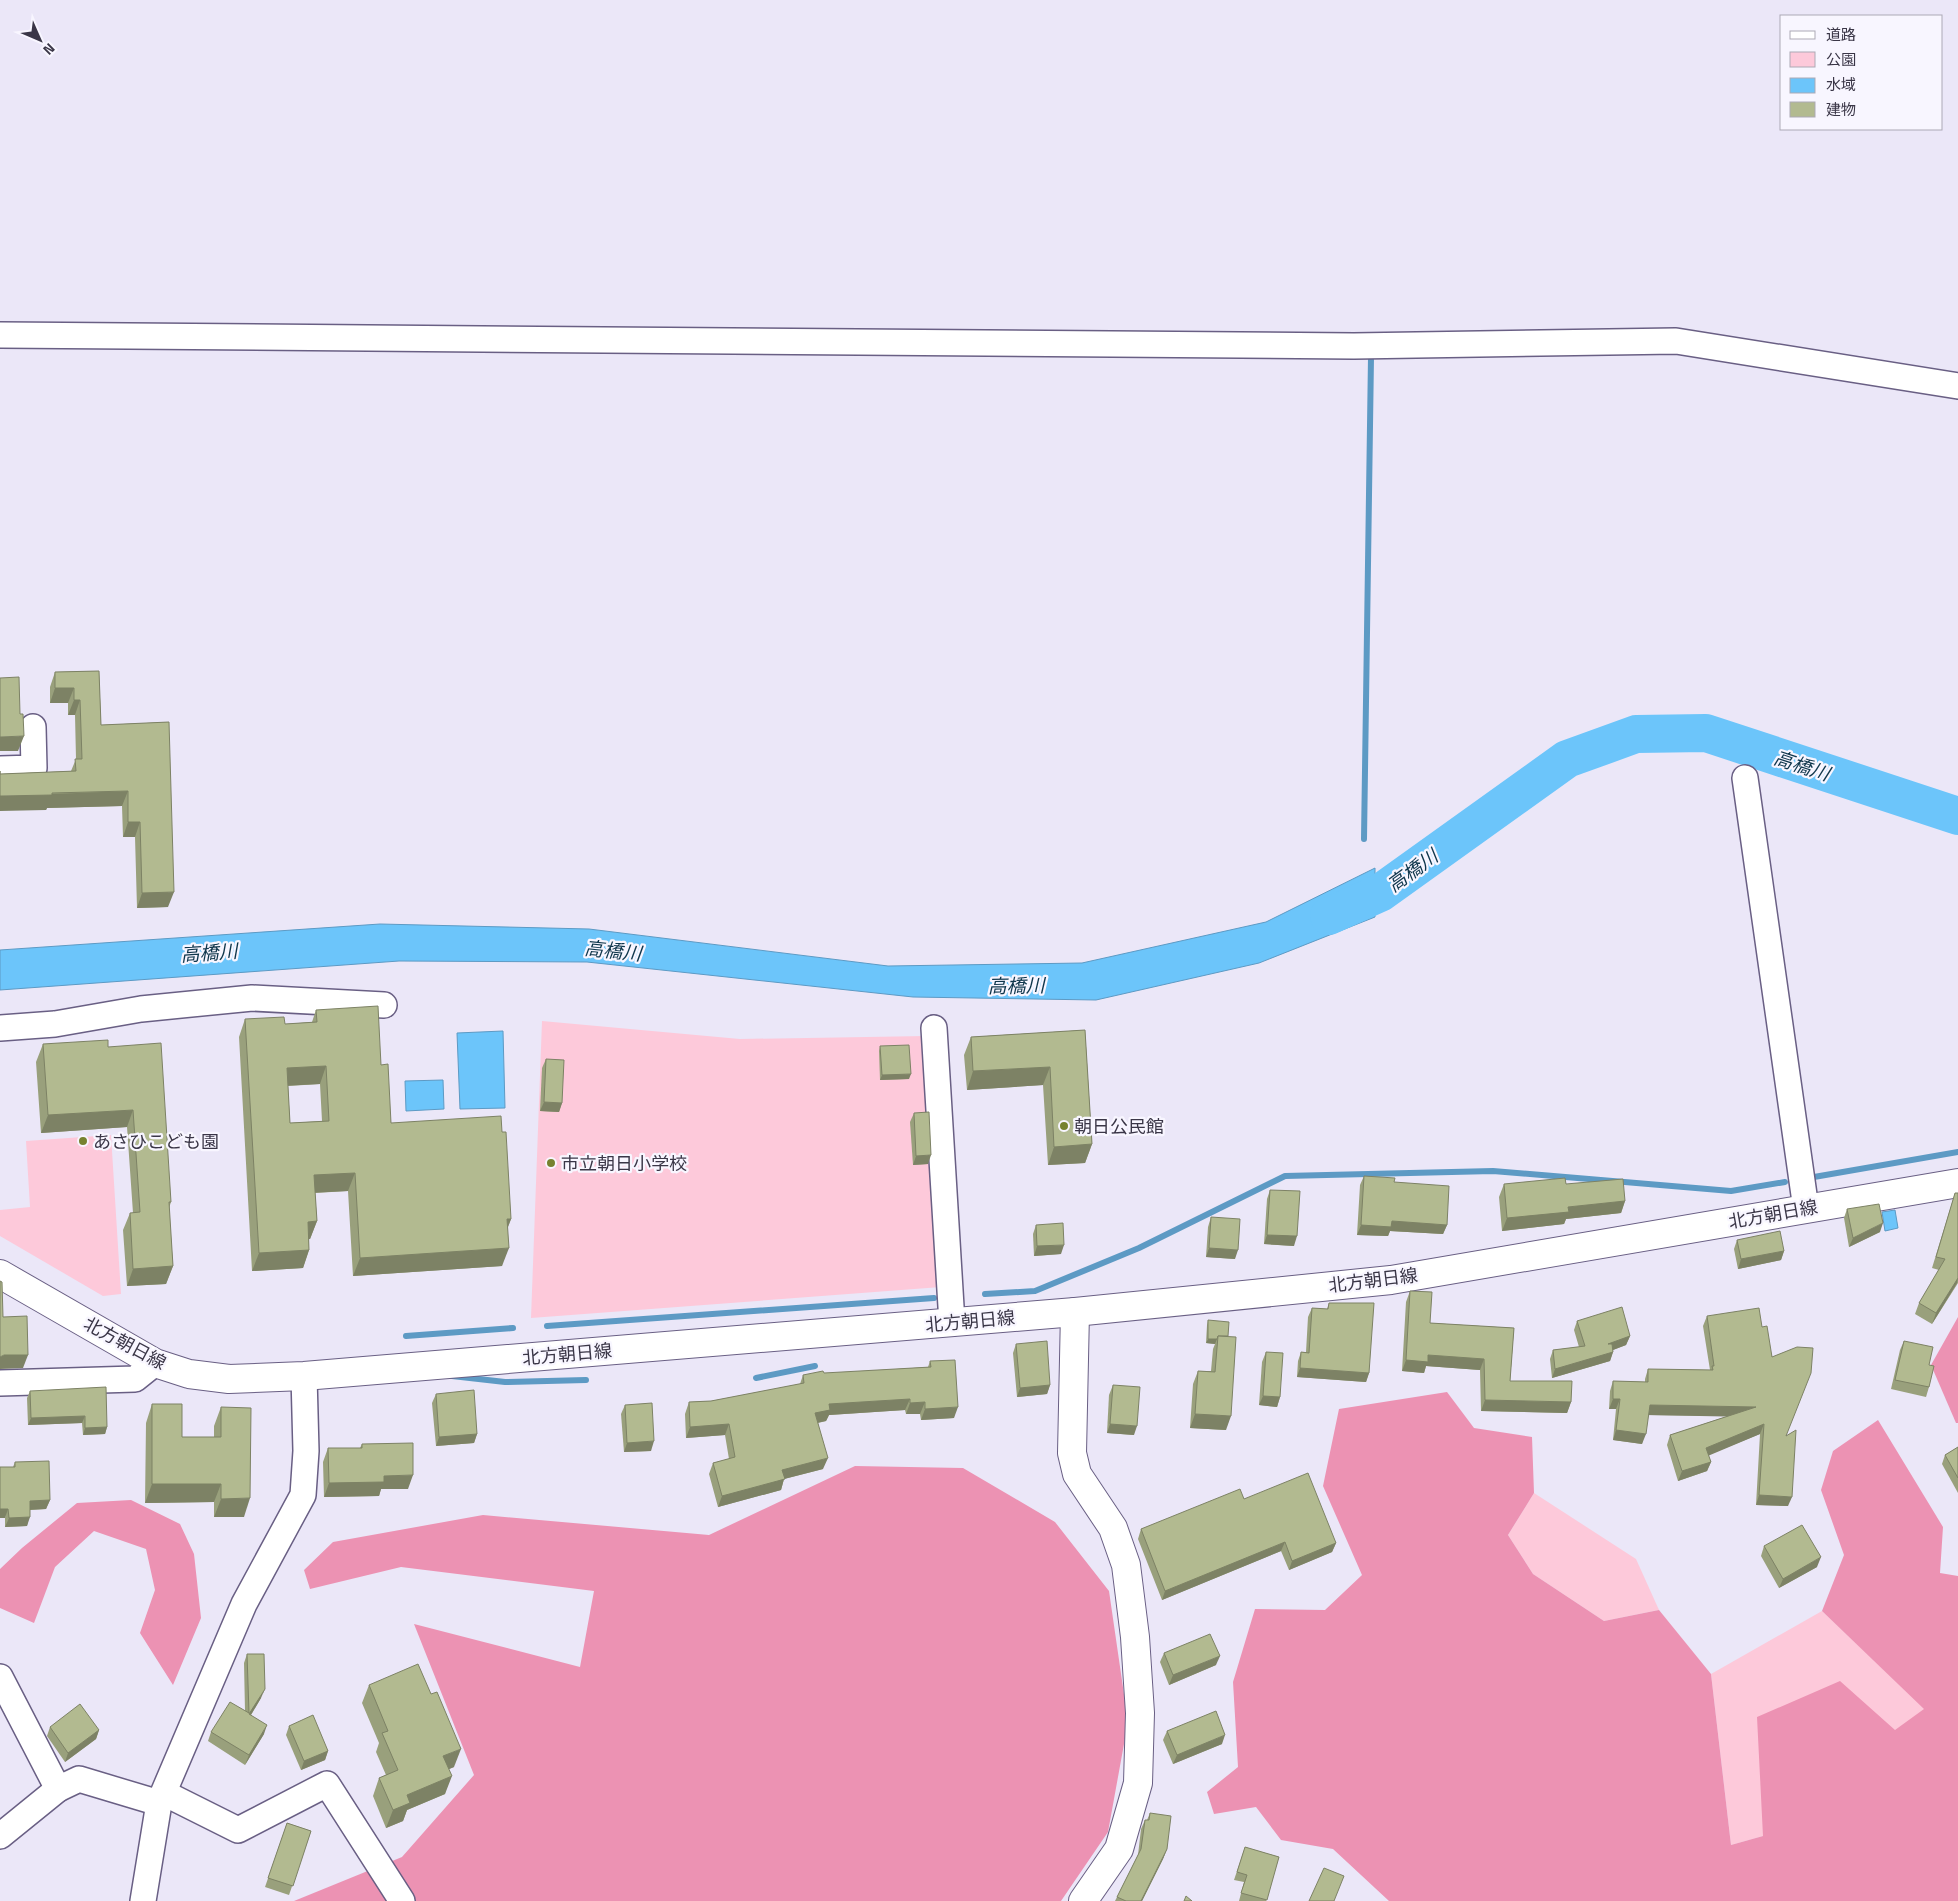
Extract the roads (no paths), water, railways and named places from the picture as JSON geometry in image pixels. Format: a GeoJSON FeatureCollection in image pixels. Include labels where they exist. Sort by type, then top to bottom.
{"type":"FeatureCollection","features":[{"type":"Feature","properties":{"kind":"main road","name":"北方朝日線"},"geometry":{"type":"LineString","coordinates":[[0,1274],[155,1362],[189,1374],[229,1379],[304,1376],[952,1323],[1391,1280],[1958,1183]]}},
{"type":"Feature","properties":{"kind":"main road"},"geometry":{"type":"LineString","coordinates":[[1075,1312],[1072,1453],[1077,1474],[1113,1528],[1126,1565],[1135,1637],[1140,1713],[1138,1783],[1119,1849],[1083,1901]]}},
{"type":"Feature","properties":{"kind":"street"},"geometry":{"type":"LineString","coordinates":[[0,335],[605,338],[1354,346],[1676,341],[1958,386]]}},
{"type":"Feature","properties":{"kind":"street"},"geometry":{"type":"LineString","coordinates":[[0,769],[34,768],[33,726]]}},
{"type":"Feature","properties":{"kind":"street"},"geometry":{"type":"LineString","coordinates":[[1745,778],[1806,1209]]}},
{"type":"Feature","properties":{"kind":"street"},"geometry":{"type":"LineString","coordinates":[[0,1028],[55,1024],[141,1009],[252,998],[384,1005]]}},
{"type":"Feature","properties":{"kind":"street"},"geometry":{"type":"LineString","coordinates":[[934,1028],[952,1323]]}},
{"type":"Feature","properties":{"kind":"street"},"geometry":{"type":"LineString","coordinates":[[0,1383],[135,1379],[155,1362]]}},
{"type":"Feature","properties":{"kind":"street"},"geometry":{"type":"LineString","coordinates":[[143,1901],[166,1800],[244,1604],[303,1495],[306,1451],[304,1376]]}},
{"type":"Feature","properties":{"kind":"street"},"geometry":{"type":"LineString","coordinates":[[0,1677],[58,1789]]}},
{"type":"Feature","properties":{"kind":"street"},"geometry":{"type":"LineString","coordinates":[[0,1836],[58,1789],[80,1779],[166,1800],[238,1830],[327,1784],[402,1901]]}},
{"type":"Feature","properties":{"kind":"water"},"geometry":{"type":"Polygon","coordinates":[[[1375,868],[1375,917],[1259,963],[1096,1000],[913,997],[587,962],[399,961],[0,990],[0,950],[380,924],[589,929],[888,966],[1082,963],[1266,922],[1375,868]]]}},
{"type":"Feature","properties":{"kind":"water"},"geometry":{"type":"Polygon","coordinates":[[[503,1031],[505,1108],[460,1109],[457,1033],[503,1031]]]}},
{"type":"Feature","properties":{"kind":"water"},"geometry":{"type":"Polygon","coordinates":[[[443,1080],[444,1109],[406,1111],[405,1081],[443,1080]]]}},
{"type":"Feature","properties":{"kind":"water"},"geometry":{"type":"Polygon","coordinates":[[[1895,1210],[1898,1228],[1885,1231],[1882,1212],[1895,1210]]]}},
{"type":"Feature","properties":{"kind":"waterway"},"geometry":{"type":"LineString","coordinates":[[1364,839],[1371,357]]}},
{"type":"Feature","properties":{"kind":"waterway","name":"高橋川"},"geometry":{"type":"LineString","coordinates":[[1329,916],[1380,893],[1567,759],[1636,734],[1706,733],[1958,816]]}},
{"type":"Feature","properties":{"kind":"waterway"},"geometry":{"type":"LineString","coordinates":[[1814,1177],[1958,1152]]}},
{"type":"Feature","properties":{"kind":"waterway"},"geometry":{"type":"LineString","coordinates":[[985,1294],[1035,1291],[1139,1248],[1285,1176],[1493,1171],[1731,1191],[1785,1182]]}},
{"type":"Feature","properties":{"kind":"waterway"},"geometry":{"type":"LineString","coordinates":[[547,1326],[934,1298]]}},
{"type":"Feature","properties":{"kind":"waterway"},"geometry":{"type":"LineString","coordinates":[[406,1336],[513,1328]]}},
{"type":"Feature","properties":{"kind":"waterway"},"geometry":{"type":"LineString","coordinates":[[756,1378],[815,1366]]}},
{"type":"Feature","properties":{"kind":"waterway"},"geometry":{"type":"LineString","coordinates":[[452,1376],[505,1382],[586,1380]]}},
{"type":"Feature","properties":{"kind":"place","name":"朝日公民館"},"geometry":{"type":"Point","coordinates":[1064,1126]}},
{"type":"Feature","properties":{"kind":"place","name":"あさひこども園"},"geometry":{"type":"Point","coordinates":[83,1141]}},
{"type":"Feature","properties":{"kind":"place","name":"市立朝日小学校"},"geometry":{"type":"Point","coordinates":[551,1163]}}]}
